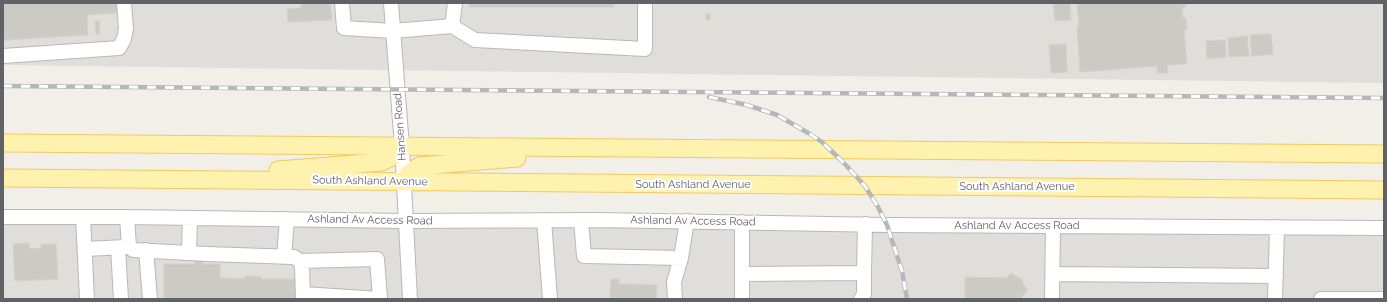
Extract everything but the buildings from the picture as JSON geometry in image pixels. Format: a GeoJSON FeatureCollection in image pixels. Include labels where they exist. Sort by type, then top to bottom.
{"type":"FeatureCollection","features":[{"type":"Feature","properties":{"kind":"main road"},"geometry":{"type":"LineString","coordinates":[[3,143],[1384,154]]}},
{"type":"Feature","properties":{"kind":"main road"},"geometry":{"type":"LineString","coordinates":[[200,179],[253,171],[381,162],[394,156],[402,147]]}},
{"type":"Feature","properties":{"kind":"main road"},"geometry":{"type":"LineString","coordinates":[[403,182],[408,174],[419,166],[539,156],[564,148]]}},
{"type":"Feature","properties":{"kind":"main road","name":"South Ashland Avenue"},"geometry":{"type":"LineString","coordinates":[[3,178],[1384,190]]}},
{"type":"Feature","properties":{"kind":"street"},"geometry":{"type":"LineString","coordinates":[[3,56],[119,48],[124,39],[125,33],[124,3]]}},
{"type":"Feature","properties":{"kind":"street"},"geometry":{"type":"LineString","coordinates":[[342,3],[344,28],[393,31],[452,26],[475,40],[645,49],[645,3]]}},
{"type":"Feature","properties":{"kind":"street","name":"Hansen Road"},"geometry":{"type":"LineString","coordinates":[[391,3],[402,147],[410,299]]}},
{"type":"Feature","properties":{"kind":"street"},"geometry":{"type":"LineString","coordinates":[[452,26],[455,3]]}},
{"type":"Feature","properties":{"kind":"street","name":"Ashland Av Access Road"},"geometry":{"type":"LineString","coordinates":[[3,217],[127,217],[405,221],[582,220],[1054,226],[1384,228]]}},
{"type":"Feature","properties":{"kind":"street"},"geometry":{"type":"LineString","coordinates":[[83,217],[87,299]]}},
{"type":"Feature","properties":{"kind":"street"},"geometry":{"type":"LineString","coordinates":[[121,299],[123,247],[127,217]]}},
{"type":"Feature","properties":{"kind":"street"},"geometry":{"type":"LineString","coordinates":[[189,253],[190,218]]}},
{"type":"Feature","properties":{"kind":"street"},"geometry":{"type":"LineString","coordinates":[[284,257],[287,219]]}},
{"type":"Feature","properties":{"kind":"street"},"geometry":{"type":"LineString","coordinates":[[544,220],[550,299]]}},
{"type":"Feature","properties":{"kind":"street"},"geometry":{"type":"LineString","coordinates":[[582,220],[584,256],[681,258]]}},
{"type":"Feature","properties":{"kind":"street"},"geometry":{"type":"LineString","coordinates":[[675,299],[674,282],[681,258],[687,221]]}},
{"type":"Feature","properties":{"kind":"street"},"geometry":{"type":"LineString","coordinates":[[742,222],[742,299]]}},
{"type":"Feature","properties":{"kind":"street"},"geometry":{"type":"LineString","coordinates":[[861,299],[864,294],[865,224]]}},
{"type":"Feature","properties":{"kind":"street"},"geometry":{"type":"LineString","coordinates":[[1052,299],[1054,226]]}},
{"type":"Feature","properties":{"kind":"street"},"geometry":{"type":"LineString","coordinates":[[1275,299],[1277,227]]}},
{"type":"Feature","properties":{"kind":"street"},"geometry":{"type":"LineString","coordinates":[[85,249],[123,247],[133,250],[294,257],[300,261],[377,259],[380,299],[303,297],[302,267],[300,261]]}},
{"type":"Feature","properties":{"kind":"street"},"geometry":{"type":"LineString","coordinates":[[146,250],[150,299]]}},
{"type":"Feature","properties":{"kind":"street"},"geometry":{"type":"LineString","coordinates":[[742,274],[864,272]]}},
{"type":"Feature","properties":{"kind":"street"},"geometry":{"type":"LineString","coordinates":[[1053,274],[1276,276]]}},
{"type":"Feature","properties":{"kind":"street"},"geometry":{"type":"LineString","coordinates":[[1321,299],[1384,299]]}},
{"type":"Feature","properties":{"kind":"shaded area"},"geometry":{"type":"Polygon","coordinates":[[[3,3],[1384,3],[1384,83],[3,65],[3,3]]]}},
{"type":"Feature","properties":{"kind":"shaded area"},"geometry":{"type":"Polygon","coordinates":[[[3,217],[1384,228],[1384,299],[3,299],[3,217]]]}},
{"type":"Feature","properties":{"kind":"railway"},"geometry":{"type":"LineString","coordinates":[[3,86],[1384,98]]}},
{"type":"Feature","properties":{"kind":"railway"},"geometry":{"type":"LineString","coordinates":[[709,97],[747,105],[777,115],[822,142],[842,161],[865,186],[887,225],[902,271],[907,299]]}}]}
